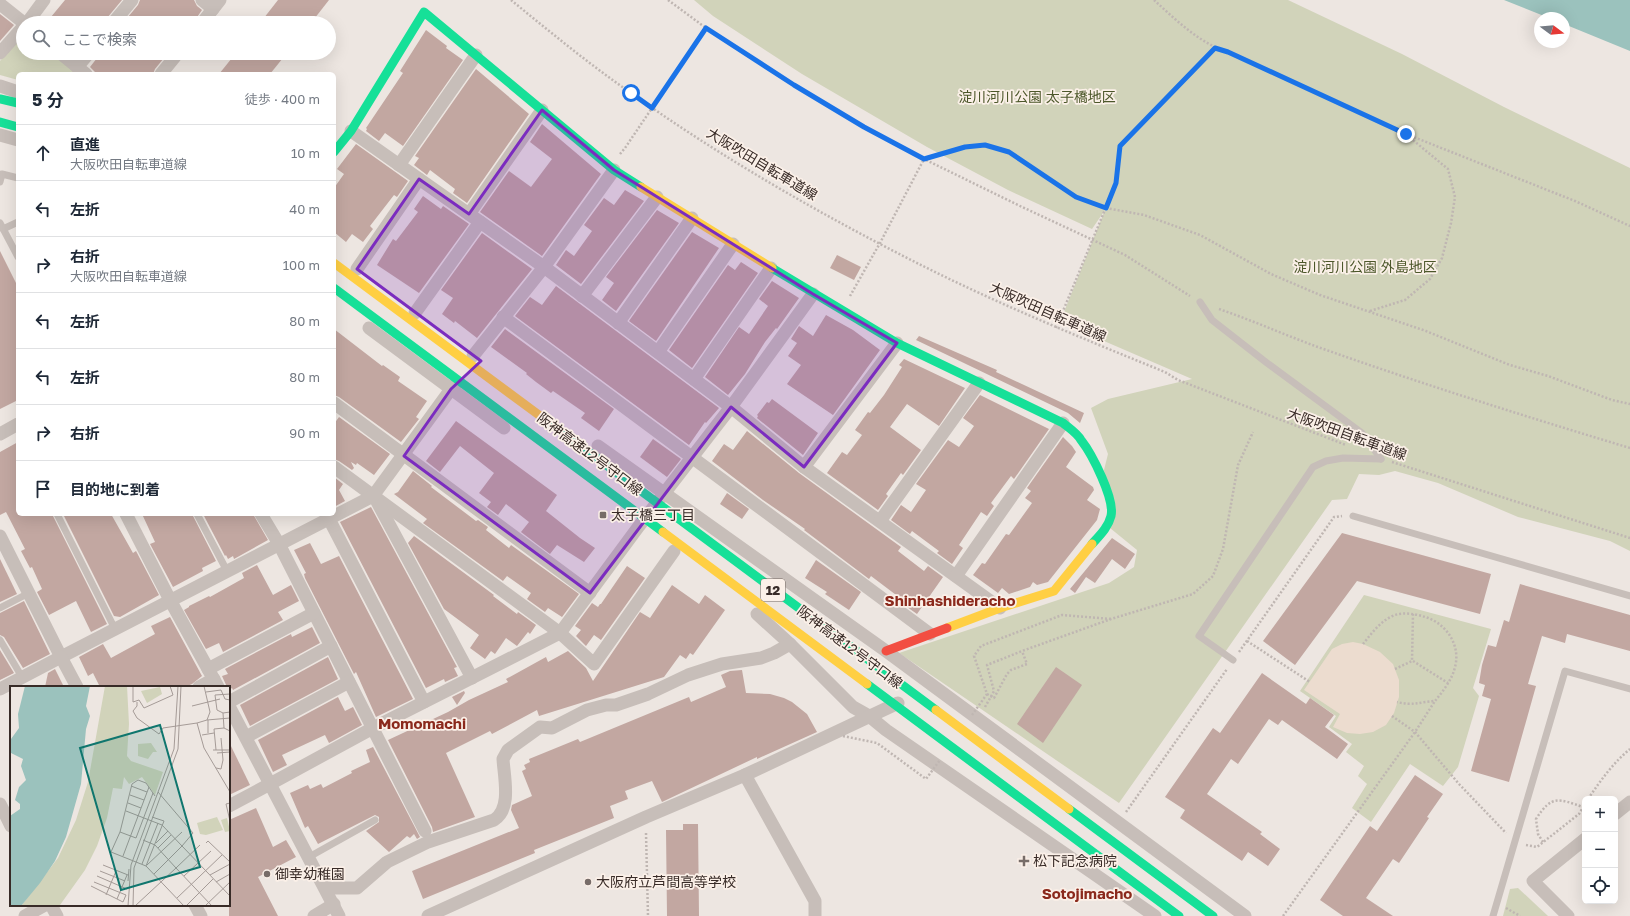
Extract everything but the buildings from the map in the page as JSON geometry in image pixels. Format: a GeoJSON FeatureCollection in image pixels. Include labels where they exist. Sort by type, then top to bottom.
{"type":"FeatureCollection","features":[{"type":"Feature","properties":{"kind":"main road"},"geometry":{"type":"LineString","coordinates":[[336,150],[351,131],[424,12],[614,170],[813,294],[897,343],[1063,422],[1081,440],[1097,465],[1111,504],[1111,515],[1107,526],[1054,591],[1000,608],[886,650]]}},
{"type":"Feature","properties":{"kind":"main road"},"geometry":{"type":"LineString","coordinates":[[0,99],[16,103]]}},
{"type":"Feature","properties":{"kind":"main road"},"geometry":{"type":"LineString","coordinates":[[0,122],[16,126]]}},
{"type":"Feature","properties":{"kind":"main road","name":"阪神高速12号守口線"},"geometry":{"type":"LineString","coordinates":[[336,264],[1213,916]]}},
{"type":"Feature","properties":{"kind":"main road","name":"阪神高速12号守口線"},"geometry":{"type":"LineString","coordinates":[[336,289],[1179,916]]}},
{"type":"Feature","properties":{"kind":"street"},"geometry":{"type":"LineString","coordinates":[[32,16],[44,0]]}},
{"type":"Feature","properties":{"kind":"street"},"geometry":{"type":"LineString","coordinates":[[119,16],[132,0]]}},
{"type":"Feature","properties":{"kind":"street"},"geometry":{"type":"LineString","coordinates":[[202,0],[217,4],[208,16]]}},
{"type":"Feature","properties":{"kind":"street"},"geometry":{"type":"LineString","coordinates":[[0,4],[16,17]]}},
{"type":"Feature","properties":{"kind":"street"},"geometry":{"type":"LineString","coordinates":[[0,53],[16,35]]}},
{"type":"Feature","properties":{"kind":"street"},"geometry":{"type":"LineString","coordinates":[[399,165],[476,55]]}},
{"type":"Feature","properties":{"kind":"street"},"geometry":{"type":"LineString","coordinates":[[69,60],[82,70],[86,60]]}},
{"type":"Feature","properties":{"kind":"street"},"geometry":{"type":"LineString","coordinates":[[164,72],[173,60]]}},
{"type":"Feature","properties":{"kind":"street"},"geometry":{"type":"LineString","coordinates":[[0,86],[16,91]]}},
{"type":"Feature","properties":{"kind":"street"},"geometry":{"type":"LineString","coordinates":[[469,214],[542,110]]}},
{"type":"Feature","properties":{"kind":"street"},"geometry":{"type":"LineString","coordinates":[[351,131],[544,267],[731,407],[804,467],[1000,608]]}},
{"type":"Feature","properties":{"kind":"street"},"geometry":{"type":"LineString","coordinates":[[0,135],[16,139]]}},
{"type":"Feature","properties":{"kind":"street"},"geometry":{"type":"LineString","coordinates":[[336,515],[373,496],[404,456],[451,389],[477,358],[503,317],[544,267],[614,170]]}},
{"type":"Feature","properties":{"kind":"street"},"geometry":{"type":"LineString","coordinates":[[357,269],[419,179]]}},
{"type":"Feature","properties":{"kind":"street"},"geometry":{"type":"LineString","coordinates":[[582,296],[657,197]]}},
{"type":"Feature","properties":{"kind":"street"},"geometry":{"type":"LineString","coordinates":[[618,323],[692,218]]}},
{"type":"Feature","properties":{"kind":"street"},"geometry":{"type":"LineString","coordinates":[[415,313],[480,222]]}},
{"type":"Feature","properties":{"kind":"street"},"geometry":{"type":"LineString","coordinates":[[658,352],[733,244]]}},
{"type":"Feature","properties":{"kind":"street"},"geometry":{"type":"LineString","coordinates":[[336,253],[415,313],[665,494],[886,650],[974,719],[1245,916]]}},
{"type":"Feature","properties":{"kind":"street"},"geometry":{"type":"LineString","coordinates":[[694,379],[771,268]]}},
{"type":"Feature","properties":{"kind":"street"},"geometry":{"type":"LineString","coordinates":[[230,805],[373,728],[560,633],[639,526],[731,407],[813,294]]}},
{"type":"Feature","properties":{"kind":"street"},"geometry":{"type":"LineString","coordinates":[[336,303],[451,389],[736,596],[790,644],[853,707],[869,716],[886,730],[1155,916]]}},
{"type":"Feature","properties":{"kind":"street"},"geometry":{"type":"LineString","coordinates":[[503,317],[930,634]]}},
{"type":"Feature","properties":{"kind":"street"},"geometry":{"type":"LineString","coordinates":[[804,467],[897,343]]}},
{"type":"Feature","properties":{"kind":"street"},"geometry":{"type":"LineString","coordinates":[[880,521],[979,383]]}},
{"type":"Feature","properties":{"kind":"street"},"geometry":{"type":"LineString","coordinates":[[336,405],[590,593]]}},
{"type":"Feature","properties":{"kind":"street"},"geometry":{"type":"LineString","coordinates":[[956,576],[1063,422]]}},
{"type":"Feature","properties":{"kind":"street"},"geometry":{"type":"LineString","coordinates":[[0,434],[16,428]]}},
{"type":"Feature","properties":{"kind":"street"},"geometry":{"type":"LineString","coordinates":[[336,468],[560,633],[594,664],[674,551]]}},
{"type":"Feature","properties":{"kind":"street"},"geometry":{"type":"LineString","coordinates":[[373,496],[472,678]]}},
{"type":"Feature","properties":{"kind":"street"},"geometry":{"type":"LineString","coordinates":[[127,516],[170,600],[214,678]]}},
{"type":"Feature","properties":{"kind":"street"},"geometry":{"type":"LineString","coordinates":[[262,516],[279,544],[425,831]]}},
{"type":"Feature","properties":{"kind":"street"},"geometry":{"type":"LineString","coordinates":[[0,689],[335,516]]}},
{"type":"Feature","properties":{"kind":"street"},"geometry":{"type":"LineString","coordinates":[[329,519],[424,702]]}},
{"type":"Feature","properties":{"kind":"street"},"geometry":{"type":"LineString","coordinates":[[0,536],[76,686]]}},
{"type":"Feature","properties":{"kind":"street"},"geometry":{"type":"LineString","coordinates":[[201,686],[314,614]]}},
{"type":"Feature","properties":{"kind":"street"},"geometry":{"type":"LineString","coordinates":[[325,888],[357,888],[387,862],[428,842],[498,818],[505,799],[503,759],[505,754],[508,750],[540,727],[552,728],[587,710],[606,705],[616,705],[648,694],[688,675],[722,664],[761,658],[790,644]]}},
{"type":"Feature","properties":{"kind":"street"},"geometry":{"type":"LineString","coordinates":[[230,701],[331,646]]}},
{"type":"Feature","properties":{"kind":"street"},"geometry":{"type":"LineString","coordinates":[[246,737],[349,682]]}},
{"type":"Feature","properties":{"kind":"street"},"geometry":{"type":"LineString","coordinates":[[428,916],[646,817],[744,775],[869,716],[935,687]]}},
{"type":"Feature","properties":{"kind":"street"},"geometry":{"type":"LineString","coordinates":[[230,708],[336,910],[314,916]]}},
{"type":"Feature","properties":{"kind":"street"},"geometry":{"type":"LineString","coordinates":[[744,775],[815,901],[815,916]]}},
{"type":"Feature","properties":{"kind":"street"},"geometry":{"type":"LineString","coordinates":[[1618,812],[1630,802]]}},
{"type":"Feature","properties":{"kind":"street"},"geometry":{"type":"LineString","coordinates":[[0,804],[10,824]]}},
{"type":"Feature","properties":{"kind":"street"},"geometry":{"type":"LineString","coordinates":[[1568,916],[1533,881],[1582,841]]}},
{"type":"Feature","properties":{"kind":"street"},"geometry":{"type":"LineString","coordinates":[[25,916],[43,906]]}},
{"type":"Feature","properties":{"kind":"street"},"geometry":{"type":"LineString","coordinates":[[52,906],[57,916]]}},
{"type":"Feature","properties":{"kind":"street"},"geometry":{"type":"LineString","coordinates":[[196,906],[201,916]]}},
{"type":"Feature","properties":{"kind":"lane"},"geometry":{"type":"LineString","coordinates":[[0,182],[2,174],[16,178]]}},
{"type":"Feature","properties":{"kind":"lane"},"geometry":{"type":"LineString","coordinates":[[16,222],[2,226],[16,253]]}},
{"type":"Feature","properties":{"kind":"lane"},"geometry":{"type":"LineString","coordinates":[[1200,302],[1212,320],[1267,363],[1362,433],[1381,459]]}},
{"type":"Feature","properties":{"kind":"lane"},"geometry":{"type":"LineString","coordinates":[[1233,660],[1198,636],[1313,467],[1326,461],[1343,458],[1381,459]]}},
{"type":"Feature","properties":{"kind":"lane"},"geometry":{"type":"LineString","coordinates":[[58,516],[115,629]]}},
{"type":"Feature","properties":{"kind":"lane"},"geometry":{"type":"LineString","coordinates":[[198,516],[227,571]]}},
{"type":"Feature","properties":{"kind":"lane"},"geometry":{"type":"LineString","coordinates":[[1353,516],[1630,596]]}},
{"type":"Feature","properties":{"kind":"lane"},"geometry":{"type":"LineString","coordinates":[[0,608],[29,593]]}},
{"type":"Feature","properties":{"kind":"lane"},"geometry":{"type":"LineString","coordinates":[[0,640],[22,677]]}},
{"type":"Feature","properties":{"kind":"lane"},"geometry":{"type":"LineString","coordinates":[[1493,916],[1565,672],[1630,689]]}},
{"type":"Feature","properties":{"kind":"lane"},"geometry":{"type":"LineString","coordinates":[[309,857],[375,820]]}},
{"type":"Feature","properties":{"kind":"path","name":"大阪吹田自転車道線"},"geometry":{"type":"LineString","coordinates":[[510,0],[558,40],[652,108],[761,177],[925,267],[1056,328],[1165,372],[1178,380],[1352,448]]}},
{"type":"Feature","properties":{"kind":"path"},"geometry":{"type":"LineString","coordinates":[[668,0],[706,28],[794,85],[864,127],[924,159],[1020,206],[1124,254],[1200,302],[1314,345],[1375,366],[1630,448]]}},
{"type":"Feature","properties":{"kind":"path"},"geometry":{"type":"LineString","coordinates":[[1154,0],[1178,22],[1215,48],[1228,52],[1406,134],[1576,201],[1630,226]]}},
{"type":"Feature","properties":{"kind":"path"},"geometry":{"type":"LineString","coordinates":[[620,154],[706,28]]}},
{"type":"Feature","properties":{"kind":"path"},"geometry":{"type":"LineString","coordinates":[[1056,328],[1116,183],[1120,146],[1215,48]]}},
{"type":"Feature","properties":{"kind":"path"},"geometry":{"type":"LineString","coordinates":[[1370,311],[1405,300],[1430,279],[1442,258],[1451,223],[1454,197],[1448,169],[1406,134]]}},
{"type":"Feature","properties":{"kind":"path"},"geometry":{"type":"LineString","coordinates":[[841,311],[880,243],[924,159],[965,147],[985,145],[1009,152],[1076,197],[1106,208],[1144,215],[1200,235],[1271,274],[1320,295],[1426,331],[1510,365],[1548,376],[1612,400],[1630,404]]}},
{"type":"Feature","properties":{"kind":"path"},"geometry":{"type":"LineString","coordinates":[[974,719],[994,691],[987,666],[1022,651],[1111,619],[1194,594],[1213,576],[1223,549],[1238,465],[1253,432]]}},
{"type":"Feature","properties":{"kind":"path","name":"大阪吹田自転車道線"},"geometry":{"type":"LineString","coordinates":[[1381,459],[1630,538]]}},
{"type":"Feature","properties":{"kind":"path"},"geometry":{"type":"LineString","coordinates":[[1412,661],[1413,614]]}},
{"type":"Feature","properties":{"kind":"path"},"geometry":{"type":"LineString","coordinates":[[1283,916],[1415,732],[1434,701],[1448,683],[1455,667],[1455,645],[1450,635],[1438,622],[1413,614],[1395,615],[1377,626],[1363,644]]}},
{"type":"Feature","properties":{"kind":"path"},"geometry":{"type":"LineString","coordinates":[[1022,651],[1027,664],[1011,670],[1007,674],[994,698],[987,694],[974,656],[981,646],[1062,615],[1111,619]]}},
{"type":"Feature","properties":{"kind":"path"},"geometry":{"type":"LineString","coordinates":[[1247,641],[1310,682]]}},
{"type":"Feature","properties":{"kind":"path"},"geometry":{"type":"LineString","coordinates":[[1395,668],[1412,661]]}},
{"type":"Feature","properties":{"kind":"path"},"geometry":{"type":"LineString","coordinates":[[1412,661],[1448,683]]}},
{"type":"Feature","properties":{"kind":"path"},"geometry":{"type":"LineString","coordinates":[[974,719],[987,694]]}},
{"type":"Feature","properties":{"kind":"path"},"geometry":{"type":"LineString","coordinates":[[1398,702],[1410,705],[1434,701]]}},
{"type":"Feature","properties":{"kind":"path"},"geometry":{"type":"LineString","coordinates":[[1392,716],[1415,732],[1460,784],[1515,842],[1537,847],[1580,814],[1582,810]]}},
{"type":"Feature","properties":{"kind":"path"},"geometry":{"type":"LineString","coordinates":[[838,739],[848,733]]}},
{"type":"Feature","properties":{"kind":"path"},"geometry":{"type":"LineString","coordinates":[[843,736],[877,743],[926,779],[944,755]]}},
{"type":"Feature","properties":{"kind":"path"},"geometry":{"type":"LineString","coordinates":[[1590,796],[1618,758],[1630,748]]}},
{"type":"Feature","properties":{"kind":"path"},"geometry":{"type":"LineString","coordinates":[[927,768],[934,772]]}},
{"type":"Feature","properties":{"kind":"path"},"geometry":{"type":"LineString","coordinates":[[1543,842],[1538,834],[1536,819],[1548,804],[1558,800],[1582,806]]}},
{"type":"Feature","properties":{"kind":"path"},"geometry":{"type":"LineString","coordinates":[[646,817],[648,916]]}},
{"type":"Feature","properties":{"kind":"highlighted area"},"geometry":{"type":"Polygon","coordinates":[[[542,110],[614,170],[813,294],[897,343],[804,467],[731,407],[590,593],[404,456],[451,389],[481,361],[357,269],[419,179],[469,214],[542,110]]]}},
{"type":"Feature","properties":{"kind":"green space","name":"淀川河川公園 外島地区"},"geometry":{"type":"Polygon","coordinates":[[[694,0],[1288,0],[1402,54],[1504,107],[1630,168],[1630,551],[1610,541],[1518,517],[1438,483],[1395,471],[1379,475],[1359,474],[1347,499],[1332,500],[1119,803],[899,653],[1109,583],[1134,567],[1137,550],[1110,528],[1104,470],[1108,454],[1091,408],[1108,399],[1192,379],[1060,322],[1105,210],[1092,229],[1008,190],[927,147],[802,74],[713,16],[694,0]]]}},
{"type":"Feature","properties":{"kind":"green space"},"geometry":{"type":"Polygon","coordinates":[[[16,42],[16,60],[61,60],[76,72],[16,72],[16,79],[0,75],[0,61],[16,42]]]}},
{"type":"Feature","properties":{"kind":"green space"},"geometry":{"type":"Polygon","coordinates":[[[1364,595],[1491,629],[1473,688],[1479,696],[1458,767],[1443,786],[1410,764],[1371,822],[1352,808],[1367,784],[1358,776],[1364,766],[1346,752],[1352,744],[1329,727],[1336,716],[1300,691],[1364,595]]]}},
{"type":"Feature","properties":{"kind":"green space"},"geometry":{"type":"Polygon","coordinates":[[[1518,888],[1548,916],[1503,916],[1510,889],[1518,888]]]}},
{"type":"Feature","properties":{"kind":"shaded area"},"geometry":{"type":"Polygon","coordinates":[[[1353,642],[1363,644],[1380,652],[1393,664],[1399,680],[1399,697],[1394,713],[1386,725],[1373,732],[1360,734],[1347,733],[1333,727],[1340,714],[1304,690],[1332,649],[1342,644],[1353,642]]]}},
{"type":"Feature","properties":{"kind":"water"},"geometry":{"type":"Polygon","coordinates":[[[1504,0],[1630,0],[1630,51],[1570,26],[1570,12],[1534,12],[1504,0]]]}},
{"type":"Feature","properties":{"kind":"traffic: fast"},"geometry":{"type":"LineString","coordinates":[[336,150],[351,131],[424,12],[614,170],[641,187]]}},
{"type":"Feature","properties":{"kind":"traffic: fast"},"geometry":{"type":"LineString","coordinates":[[0,99],[16,103]]}},
{"type":"Feature","properties":{"kind":"traffic: fast"},"geometry":{"type":"LineString","coordinates":[[0,122],[16,126]]}},
{"type":"Feature","properties":{"kind":"traffic: fast"},"geometry":{"type":"LineString","coordinates":[[772,268],[897,343],[1063,423],[1073,431],[1086,447],[1102,477],[1110,499],[1111,516],[1108,524],[1092,544]]}},
{"type":"Feature","properties":{"kind":"traffic: fast"},"geometry":{"type":"LineString","coordinates":[[336,289],[663,532]]}},
{"type":"Feature","properties":{"kind":"traffic: fast"},"geometry":{"type":"LineString","coordinates":[[543,418],[936,710]]}},
{"type":"Feature","properties":{"kind":"traffic: fast"},"geometry":{"type":"LineString","coordinates":[[867,684],[1179,916]]}},
{"type":"Feature","properties":{"kind":"traffic: fast"},"geometry":{"type":"LineString","coordinates":[[1069,809],[1213,916]]}},
{"type":"Feature","properties":{"kind":"traffic: slow"},"geometry":{"type":"LineString","coordinates":[[641,187],[772,268]]}},
{"type":"Feature","properties":{"kind":"traffic: slow"},"geometry":{"type":"LineString","coordinates":[[336,264],[543,418]]}},
{"type":"Feature","properties":{"kind":"traffic: slow"},"geometry":{"type":"LineString","coordinates":[[663,532],[867,684]]}},
{"type":"Feature","properties":{"kind":"traffic: slow"},"geometry":{"type":"LineString","coordinates":[[947,628],[1000,608],[1054,591],[1092,544]]}},
{"type":"Feature","properties":{"kind":"traffic: slow"},"geometry":{"type":"LineString","coordinates":[[936,710],[1069,809]]}},
{"type":"Feature","properties":{"kind":"traffic: jam"},"geometry":{"type":"LineString","coordinates":[[886,651],[947,628]]}},
{"type":"Feature","properties":{"kind":"place","name":"太子橋三丁目"},"geometry":{"type":"Point","coordinates":[603,515]}},
{"type":"Feature","properties":{"kind":"place","name":"松下記念病院"},"geometry":{"type":"Point","coordinates":[1024,861]}},
{"type":"Feature","properties":{"kind":"place","name":"御幸幼稚園"},"geometry":{"type":"Point","coordinates":[267,874]}},
{"type":"Feature","properties":{"kind":"place","name":"大阪府立芦間高等学校"},"geometry":{"type":"Point","coordinates":[588,882]}},
{"type":"Feature","properties":{"kind":"district","name":"Shinhashideracho"},"geometry":{"type":"Point","coordinates":[950,601]}},
{"type":"Feature","properties":{"kind":"district","name":"Momomachi"},"geometry":{"type":"Point","coordinates":[422,724]}},
{"type":"Feature","properties":{"kind":"district","name":"Sotojimacho"},"geometry":{"type":"Point","coordinates":[1087,894]}},
{"type":"Feature","properties":{"kind":"route"},"geometry":{"type":"LineString","coordinates":[[631,93],[652,108],[706,28],[794,85],[864,127],[924,159],[965,147],[985,145],[1009,152],[1076,197],[1106,208],[1116,183],[1120,146],[1215,48],[1228,52],[1406,134]]}},
{"type":"Feature","properties":{"kind":"park label","name":"淀川河川公園 太子橋地区"},"geometry":{"type":"Point","coordinates":[1037,97]}}]}
